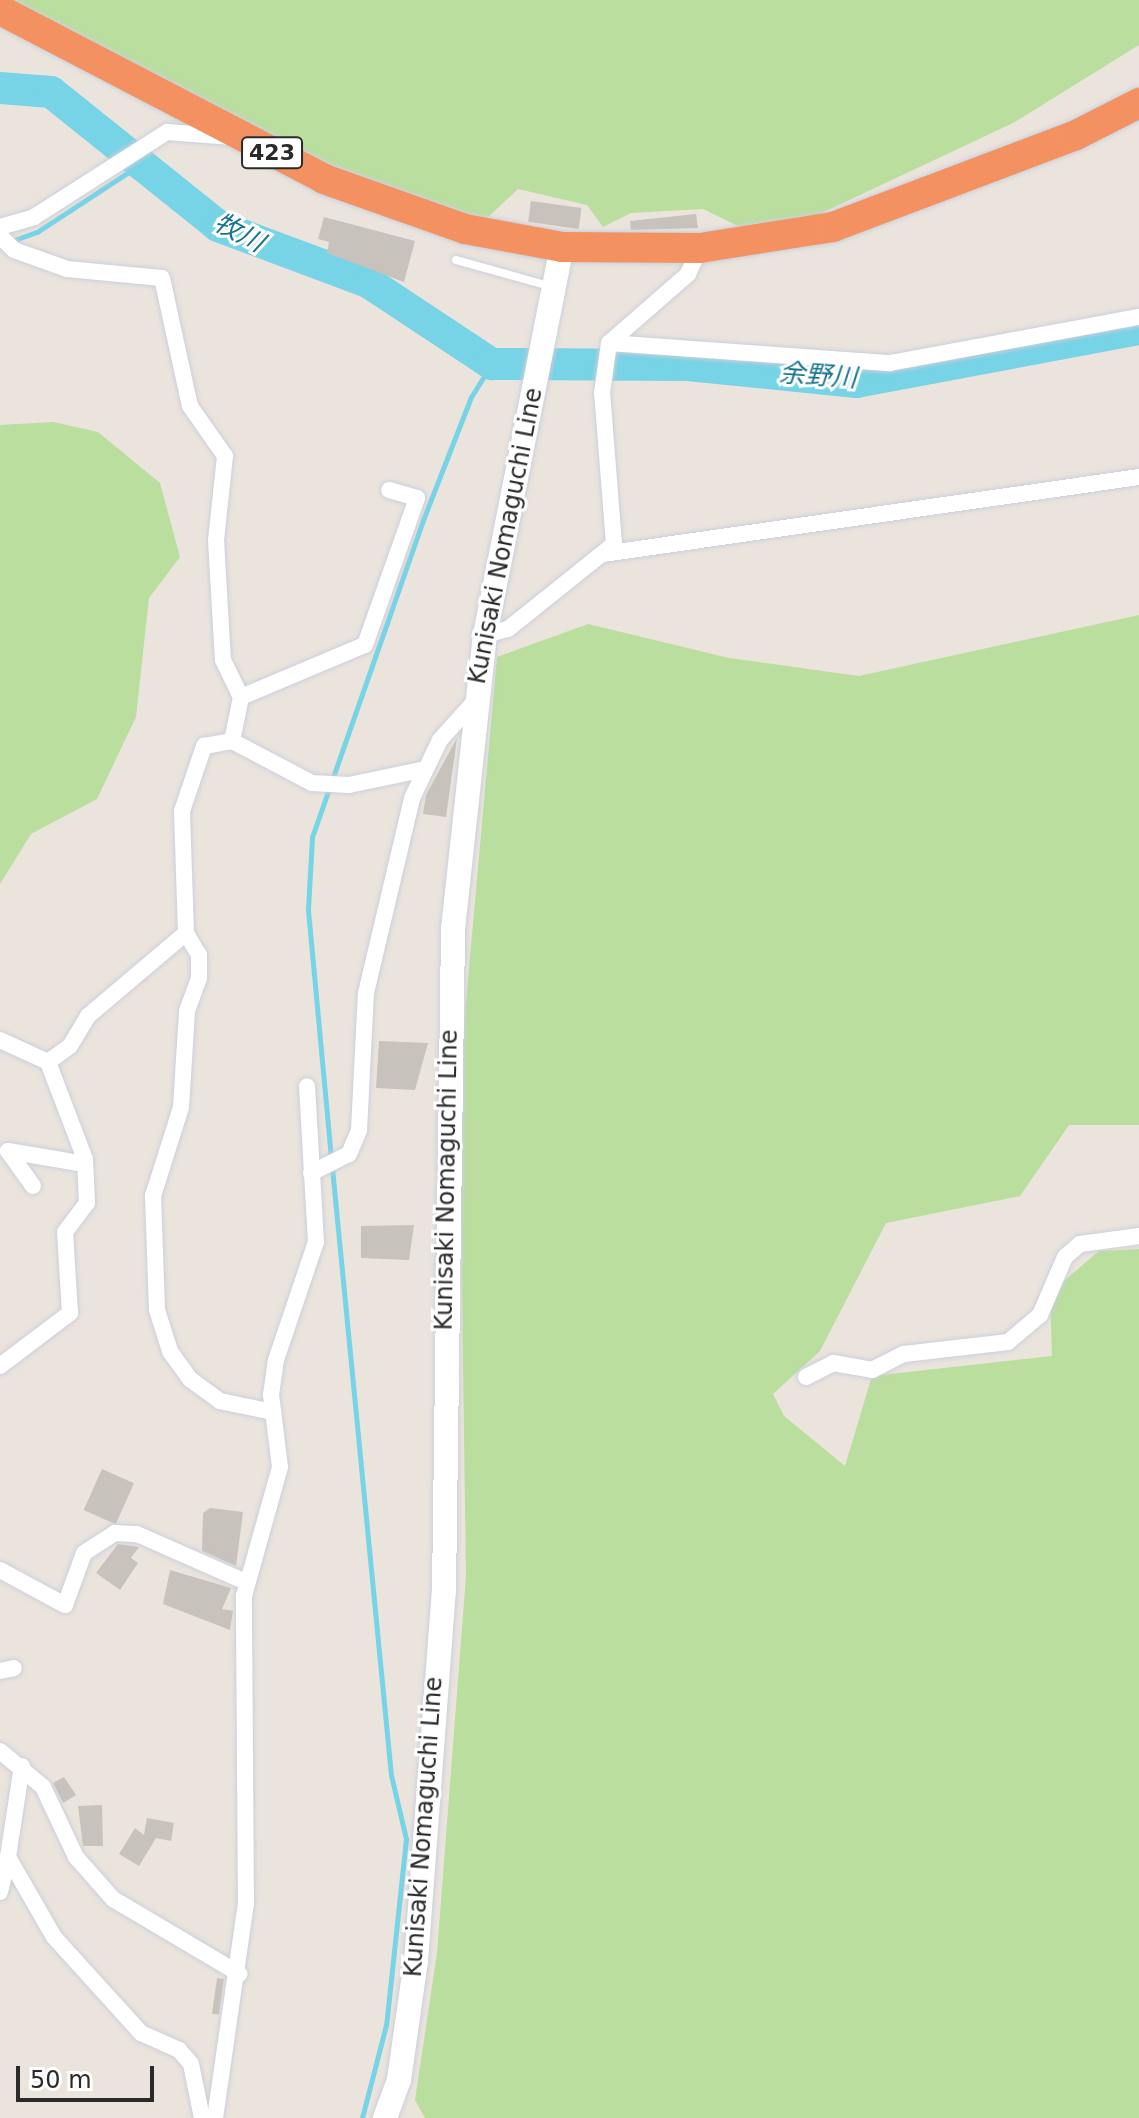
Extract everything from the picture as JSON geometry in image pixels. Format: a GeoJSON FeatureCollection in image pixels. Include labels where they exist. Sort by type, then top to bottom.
{"type":"FeatureCollection","features":[{"type":"Feature","properties":{"kind":"highway","name":"423"},"geometry":{"type":"LineString","coordinates":[[0,10],[239,137],[392,207],[562,247],[700,248],[833,227],[1076,135],[1139,103]]}},
{"type":"Feature","properties":{"kind":"main road","name":"Kunisaki Nomaguchi Line"},"geometry":{"type":"LineString","coordinates":[[385,2118],[399,2080],[416,1961],[444,1591],[446,1076],[475,701],[485,635],[562,247]]}},
{"type":"Feature","properties":{"kind":"street"},"geometry":{"type":"LineString","coordinates":[[0,227],[45,211],[148,140],[167,132],[239,137]]}},
{"type":"Feature","properties":{"kind":"street"},"geometry":{"type":"LineString","coordinates":[[0,236],[14,250],[67,269],[162,278],[190,406],[225,456],[216,540],[223,660],[241,697],[232,741]]}},
{"type":"Feature","properties":{"kind":"street"},"geometry":{"type":"LineString","coordinates":[[485,635],[508,629],[614,544],[602,393],[609,343],[688,274],[700,248]]}},
{"type":"Feature","properties":{"kind":"street"},"geometry":{"type":"LineString","coordinates":[[609,343],[890,363],[1139,317]]}},
{"type":"Feature","properties":{"kind":"street"},"geometry":{"type":"LineString","coordinates":[[603,554],[1139,477]]}},
{"type":"Feature","properties":{"kind":"street"},"geometry":{"type":"LineString","coordinates":[[241,697],[365,645],[417,498],[389,490]]}},
{"type":"Feature","properties":{"kind":"street"},"geometry":{"type":"LineString","coordinates":[[311,1173],[349,1154],[359,1130],[366,993],[421,770],[458,712],[475,701]]}},
{"type":"Feature","properties":{"kind":"street"},"geometry":{"type":"LineString","coordinates":[[273,1412],[220,1401],[190,1379],[170,1351],[157,1310],[153,1196],[181,1107],[187,1011],[199,978],[199,955],[186,933],[182,811],[204,746],[232,741],[312,783],[349,785],[421,770]]}},
{"type":"Feature","properties":{"kind":"street"},"geometry":{"type":"LineString","coordinates":[[48,1062],[70,1046],[88,1016],[186,933]]}},
{"type":"Feature","properties":{"kind":"street"},"geometry":{"type":"LineString","coordinates":[[0,1040],[48,1062],[77,1124],[85,1164],[87,1203],[65,1232],[70,1313],[0,1366]]}},
{"type":"Feature","properties":{"kind":"street"},"geometry":{"type":"LineString","coordinates":[[215,2118],[240,1974],[250,1799],[246,1582],[280,1467],[273,1412],[276,1360],[316,1242],[307,1086]]}},
{"type":"Feature","properties":{"kind":"street"},"geometry":{"type":"LineString","coordinates":[[33,1186],[8,1151],[85,1164]]}},
{"type":"Feature","properties":{"kind":"street"},"geometry":{"type":"LineString","coordinates":[[806,1377],[833,1363],[872,1370],[904,1354],[1008,1342],[1040,1315],[1065,1257],[1080,1244],[1139,1236]]}},
{"type":"Feature","properties":{"kind":"street"},"geometry":{"type":"LineString","coordinates":[[0,1570],[65,1605],[84,1553],[115,1533],[137,1534],[246,1582]]}},
{"type":"Feature","properties":{"kind":"street"},"geometry":{"type":"LineString","coordinates":[[0,1751],[22,1766],[43,1787],[76,1857],[113,1899],[240,1974]]}},
{"type":"Feature","properties":{"kind":"street"},"geometry":{"type":"LineString","coordinates":[[0,1892],[22,1766]]}},
{"type":"Feature","properties":{"kind":"street"},"geometry":{"type":"LineString","coordinates":[[8,1857],[54,1937],[141,2033],[179,2050],[191,2064],[202,2118]]}},
{"type":"Feature","properties":{"kind":"lane"},"geometry":{"type":"LineString","coordinates":[[456,260],[554,288]]}},
{"type":"Feature","properties":{"kind":"green space"},"geometry":{"type":"Polygon","coordinates":[[[1,0],[1139,0],[1139,45],[1013,123],[811,218],[740,227],[703,209],[631,213],[603,227],[587,205],[518,189],[485,220],[265,141],[1,0]]]}},
{"type":"Feature","properties":{"kind":"green space"},"geometry":{"type":"Polygon","coordinates":[[[53,422],[98,432],[160,483],[180,557],[149,598],[136,717],[97,799],[31,834],[0,884],[0,425],[53,422]]]}},
{"type":"Feature","properties":{"kind":"green space"},"geometry":{"type":"Polygon","coordinates":[[[1139,615],[1139,1125],[1069,1125],[1020,1196],[886,1223],[820,1351],[773,1394],[784,1416],[845,1466],[872,1376],[1052,1356],[1050,1293],[1099,1251],[1139,1249],[1139,2118],[425,2118],[415,2100],[437,1953],[466,1576],[459,1079],[497,657],[588,624],[729,658],[859,676],[1139,615]]]}},
{"type":"Feature","properties":{"kind":"building"},"geometry":{"type":"Polygon","coordinates":[[[531,201],[582,208],[579,229],[528,222],[531,201]]]}},
{"type":"Feature","properties":{"kind":"building"},"geometry":{"type":"Polygon","coordinates":[[[696,214],[698,228],[631,230],[630,221],[696,214]]]}},
{"type":"Feature","properties":{"kind":"building"},"geometry":{"type":"Polygon","coordinates":[[[324,217],[415,241],[404,282],[327,253],[329,242],[318,239],[324,217]]]}},
{"type":"Feature","properties":{"kind":"building"},"geometry":{"type":"Polygon","coordinates":[[[457,738],[446,817],[423,814],[426,795],[457,738]]]}},
{"type":"Feature","properties":{"kind":"building"},"geometry":{"type":"Polygon","coordinates":[[[379,1041],[428,1043],[415,1090],[376,1088],[379,1041]]]}},
{"type":"Feature","properties":{"kind":"building"},"geometry":{"type":"Polygon","coordinates":[[[414,1225],[409,1260],[361,1258],[361,1226],[414,1225]]]}},
{"type":"Feature","properties":{"kind":"building"},"geometry":{"type":"Polygon","coordinates":[[[102,1469],[134,1483],[116,1524],[84,1510],[102,1469]]]}},
{"type":"Feature","properties":{"kind":"building"},"geometry":{"type":"Polygon","coordinates":[[[210,1508],[243,1512],[236,1566],[202,1551],[203,1513],[210,1508]]]}},
{"type":"Feature","properties":{"kind":"building"},"geometry":{"type":"Polygon","coordinates":[[[118,1544],[139,1547],[131,1558],[138,1563],[120,1590],[96,1573],[118,1544]]]}},
{"type":"Feature","properties":{"kind":"building"},"geometry":{"type":"Polygon","coordinates":[[[170,1570],[231,1588],[222,1609],[233,1611],[230,1630],[163,1604],[170,1570]]]}},
{"type":"Feature","properties":{"kind":"building"},"geometry":{"type":"Polygon","coordinates":[[[64,1777],[76,1795],[63,1803],[53,1783],[64,1777]]]}},
{"type":"Feature","properties":{"kind":"building"},"geometry":{"type":"Polygon","coordinates":[[[102,1805],[103,1846],[83,1846],[78,1806],[102,1805]]]}},
{"type":"Feature","properties":{"kind":"building"},"geometry":{"type":"Polygon","coordinates":[[[147,1818],[174,1823],[171,1841],[156,1838],[139,1866],[119,1854],[135,1828],[144,1835],[147,1818]]]}},
{"type":"Feature","properties":{"kind":"building"},"geometry":{"type":"Polygon","coordinates":[[[217,1978],[224,1979],[219,2015],[212,2014],[217,1978]]]}},
{"type":"Feature","properties":{"kind":"waterway","name":"余野川"},"geometry":{"type":"LineString","coordinates":[[0,88],[51,92],[218,226],[368,282],[492,364],[688,365],[856,382],[1139,329]]}},
{"type":"Feature","properties":{"kind":"waterway"},"geometry":{"type":"LineString","coordinates":[[9,242],[37,232],[144,162]]}},
{"type":"Feature","properties":{"kind":"waterway"},"geometry":{"type":"LineString","coordinates":[[331,1158],[308,909],[312,837],[423,520],[471,397],[492,364]]}},
{"type":"Feature","properties":{"kind":"waterway"},"geometry":{"type":"LineString","coordinates":[[332,1168],[391,1775],[406,1839],[386,2025],[362,2118]]}},
{"type":"Feature","properties":{"kind":"water label","name":"牧川"},"geometry":{"type":"Point","coordinates":[239,233]}}]}
